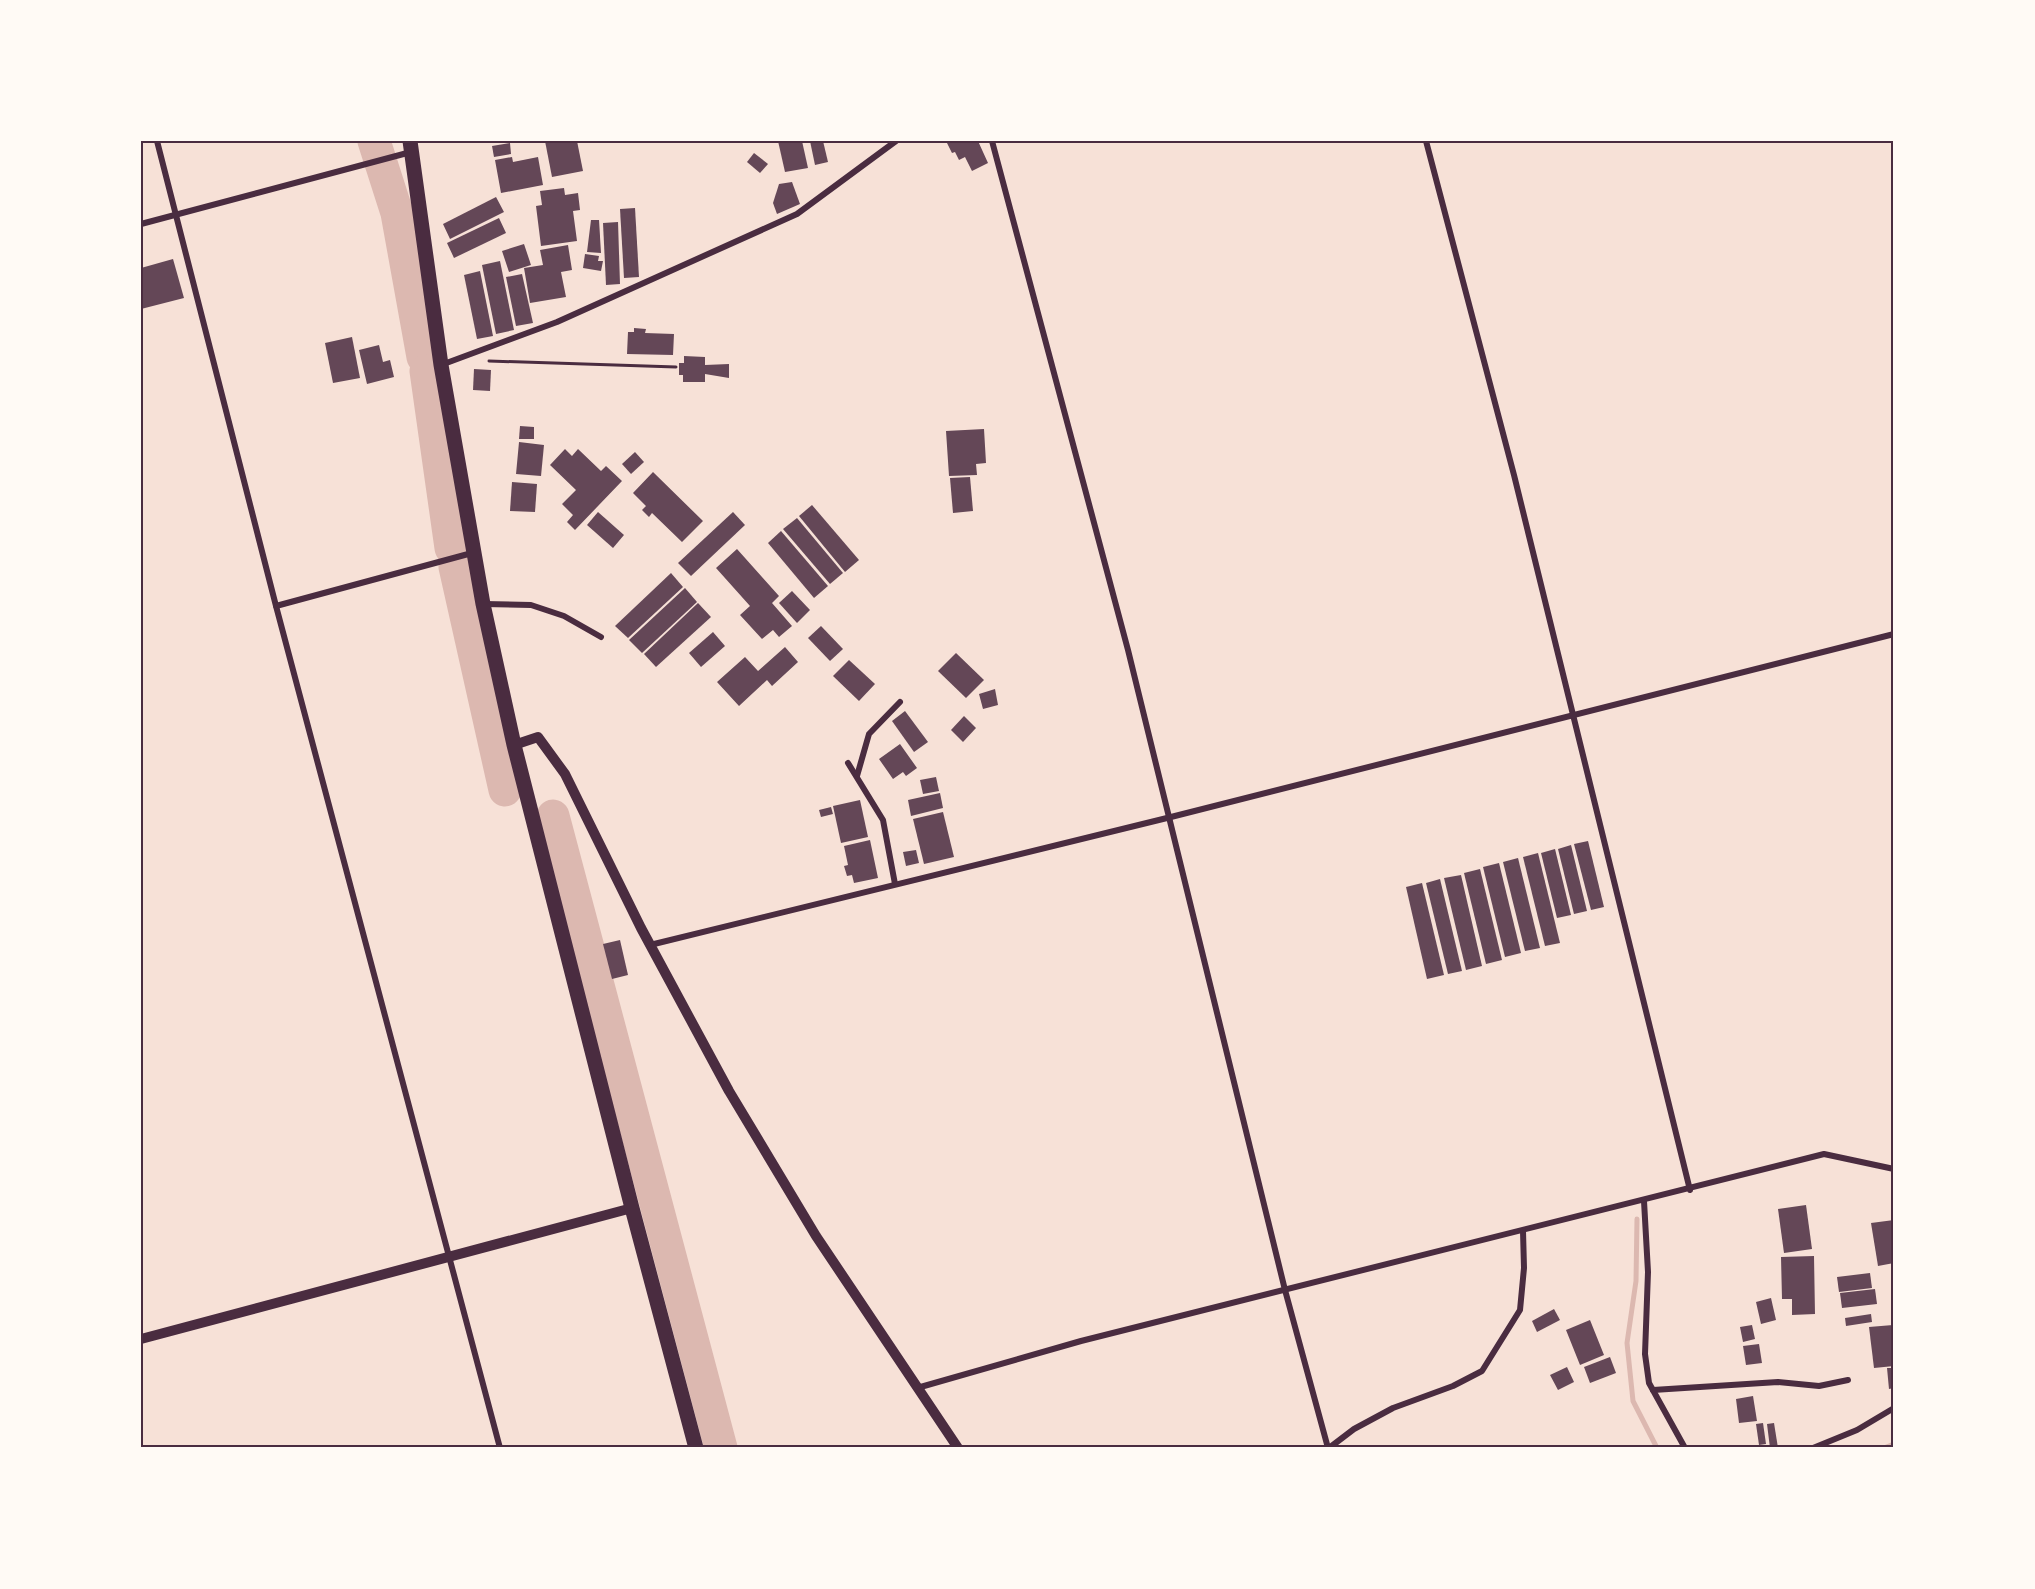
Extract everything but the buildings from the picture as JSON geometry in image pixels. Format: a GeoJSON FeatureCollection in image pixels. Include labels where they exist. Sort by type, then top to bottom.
{"type":"FeatureCollection","features":[{"type":"Feature","properties":{"kind":"main road"},"geometry":{"type":"LineString","coordinates":[[411,146],[441,365],[472,553],[483,604],[514,745],[632,1208],[696,1448]]}},
{"type":"Feature","properties":{"kind":"street"},"geometry":{"type":"LineString","coordinates":[[157,141],[276,606],[500,1448]]}},
{"type":"Feature","properties":{"kind":"street"},"geometry":{"type":"LineString","coordinates":[[441,365],[556,322],[797,214],[896,141]]}},
{"type":"Feature","properties":{"kind":"street"},"geometry":{"type":"LineString","coordinates":[[992,141],[1128,650],[1167,818],[1285,1290],[1329,1448],[1354,1429],[1393,1408],[1453,1386],[1482,1371],[1520,1310],[1524,1268],[1522,1231]]}},
{"type":"Feature","properties":{"kind":"street"},"geometry":{"type":"LineString","coordinates":[[1426,141],[1514,475],[1690,1190]]}},
{"type":"Feature","properties":{"kind":"street"},"geometry":{"type":"LineString","coordinates":[[141,224],[390,158],[411,146]]}},
{"type":"Feature","properties":{"kind":"street"},"geometry":{"type":"LineString","coordinates":[[276,606],[472,553]]}},
{"type":"Feature","properties":{"kind":"street"},"geometry":{"type":"LineString","coordinates":[[483,604],[531,605],[564,616],[601,638]]}},
{"type":"Feature","properties":{"kind":"street"},"geometry":{"type":"LineString","coordinates":[[650,945],[1167,818],[1894,634]]}},
{"type":"Feature","properties":{"kind":"street"},"geometry":{"type":"LineString","coordinates":[[857,776],[869,734],[900,702]]}},
{"type":"Feature","properties":{"kind":"street"},"geometry":{"type":"LineString","coordinates":[[514,745],[538,737],[565,774],[650,945],[729,1091],[816,1236],[958,1448]]}},
{"type":"Feature","properties":{"kind":"street"},"geometry":{"type":"LineString","coordinates":[[848,763],[883,820],[895,884]]}},
{"type":"Feature","properties":{"kind":"street"},"geometry":{"type":"LineString","coordinates":[[917,1388],[1081,1341],[1690,1190],[1824,1154],[1894,1169]]}},
{"type":"Feature","properties":{"kind":"street"},"geometry":{"type":"LineString","coordinates":[[1644,1201],[1648,1272],[1646,1354],[1649,1383],[1685,1448]]}},
{"type":"Feature","properties":{"kind":"street"},"geometry":{"type":"LineString","coordinates":[[141,1339],[632,1208]]}},
{"type":"Feature","properties":{"kind":"street"},"geometry":{"type":"LineString","coordinates":[[1653,1390],[1778,1382],[1819,1386],[1848,1380]]}},
{"type":"Feature","properties":{"kind":"street"},"geometry":{"type":"LineString","coordinates":[[1813,1448],[1857,1430],[1894,1408]]}},
{"type":"Feature","properties":{"kind":"path"},"geometry":{"type":"LineString","coordinates":[[479,360],[676,367]]}},
{"type":"Feature","properties":{"kind":"waterway"},"geometry":{"type":"LineString","coordinates":[[374,141],[397,213],[423,357]]}},
{"type":"Feature","properties":{"kind":"waterway"},"geometry":{"type":"LineString","coordinates":[[426,371],[451,548]]}},
{"type":"Feature","properties":{"kind":"waterway"},"geometry":{"type":"LineString","coordinates":[[455,567],[505,790]]}},
{"type":"Feature","properties":{"kind":"waterway"},"geometry":{"type":"LineString","coordinates":[[553,816],[721,1448]]}},
{"type":"Feature","properties":{"kind":"waterway"},"geometry":{"type":"LineString","coordinates":[[1637,1219],[1636,1281],[1627,1343],[1633,1401],[1657,1448]]}},
{"type":"Feature","properties":{"kind":"waterway"},"geometry":{"type":"LineString","coordinates":[[1884,1448],[1894,1444]]}}]}
